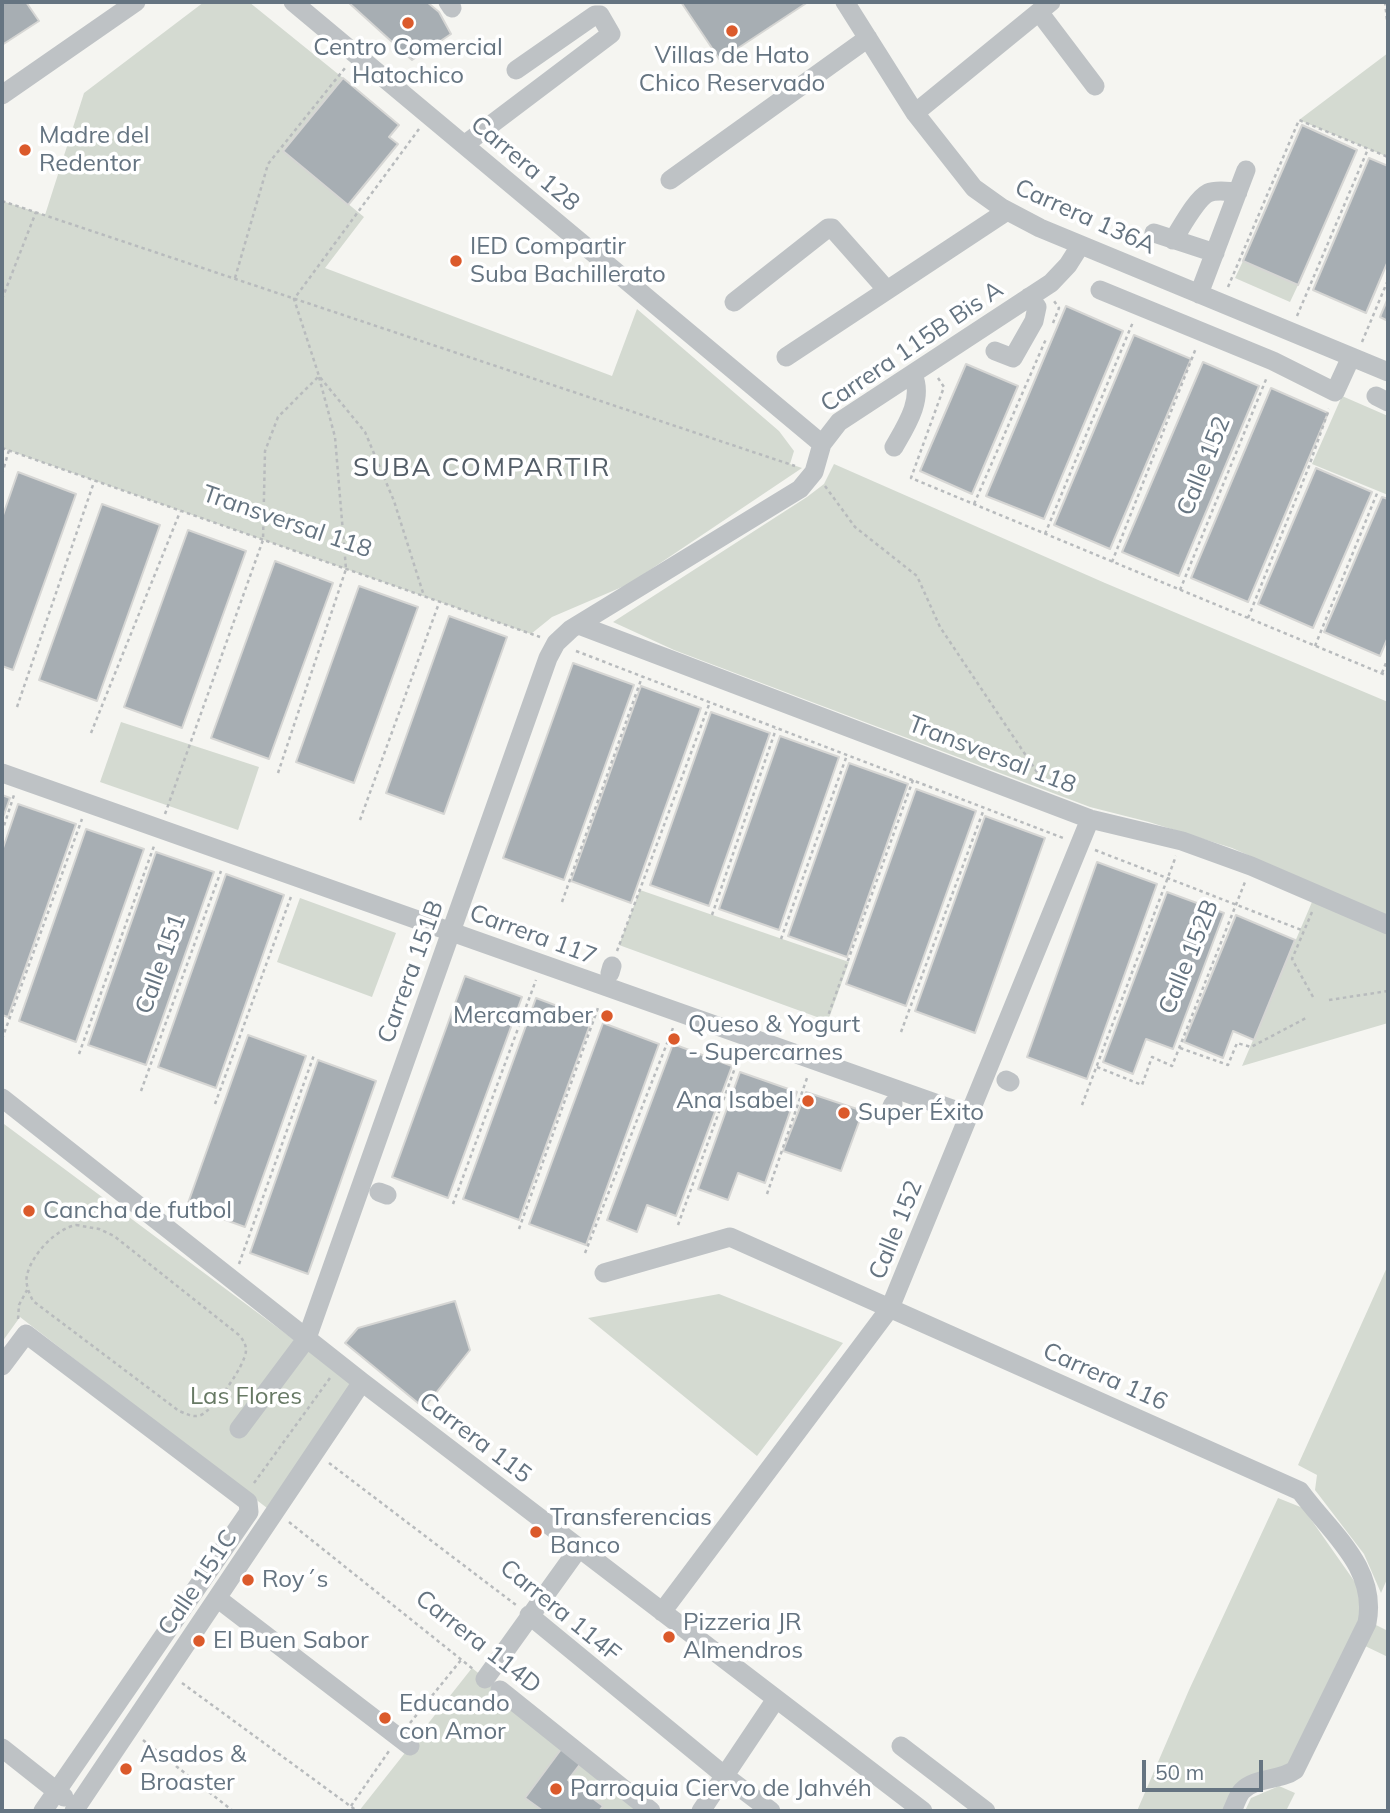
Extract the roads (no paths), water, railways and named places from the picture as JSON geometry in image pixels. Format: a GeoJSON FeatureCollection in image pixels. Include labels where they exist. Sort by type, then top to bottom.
{"type":"FeatureCollection","features":[{"type":"Feature","properties":{"kind":"street"},"geometry":{"type":"LineString","coordinates":[[2,95],[136,2]]}},
{"type":"Feature","properties":{"kind":"street","name":"Carrera 128"},"geometry":{"type":"LineString","coordinates":[[293,2],[822,444]]}},
{"type":"Feature","properties":{"kind":"street","name":"Carrera 136A"},"geometry":{"type":"LineString","coordinates":[[845,2],[915,113],[974,188],[1007,211],[1080,246],[1388,372]]}},
{"type":"Feature","properties":{"kind":"street"},"geometry":{"type":"LineString","coordinates":[[915,113],[1045,7],[1095,86]]}},
{"type":"Feature","properties":{"kind":"street"},"geometry":{"type":"LineString","coordinates":[[464,145],[611,34],[600,15],[595,15],[516,70]]}},
{"type":"Feature","properties":{"kind":"street"},"geometry":{"type":"LineString","coordinates":[[670,180],[868,38]]}},
{"type":"Feature","properties":{"kind":"street"},"geometry":{"type":"LineString","coordinates":[[1199,294],[1246,170]]}},
{"type":"Feature","properties":{"kind":"street"},"geometry":{"type":"LineString","coordinates":[[1173,240],[1200,199],[1208,193],[1238,192]]}},
{"type":"Feature","properties":{"kind":"street"},"geometry":{"type":"LineString","coordinates":[[786,357],[1007,211]]}},
{"type":"Feature","properties":{"kind":"street"},"geometry":{"type":"LineString","coordinates":[[734,302],[828,228],[832,228],[887,290]]}},
{"type":"Feature","properties":{"kind":"street"},"geometry":{"type":"LineString","coordinates":[[1154,233],[1214,253]]}},
{"type":"Feature","properties":{"kind":"street","name":"Carrera 115B Bis A"},"geometry":{"type":"LineString","coordinates":[[575,627],[800,489],[814,472],[822,444],[839,422],[1036,292],[1068,265],[1080,246]]}},
{"type":"Feature","properties":{"kind":"street"},"geometry":{"type":"LineString","coordinates":[[1100,290],[1273,361],[1335,392],[1353,358]]}},
{"type":"Feature","properties":{"kind":"street"},"geometry":{"type":"LineString","coordinates":[[995,351],[1013,358],[1037,315],[1036,292]]}},
{"type":"Feature","properties":{"kind":"street"},"geometry":{"type":"LineString","coordinates":[[894,447],[914,407],[916,382],[913,375]]}},
{"type":"Feature","properties":{"kind":"street","name":"Carrera 151B"},"geometry":{"type":"LineString","coordinates":[[240,1429],[307,1338],[548,658],[556,643],[575,627]]}},
{"type":"Feature","properties":{"kind":"street","name":"Transversal 118"},"geometry":{"type":"LineString","coordinates":[[575,627],[1090,819],[1182,841],[1251,866],[1388,925]]}},
{"type":"Feature","properties":{"kind":"street","name":"Carrera 117"},"geometry":{"type":"LineString","coordinates":[[11,776],[542,964],[611,969],[679,1013],[969,1115]]}},
{"type":"Feature","properties":{"kind":"street","name":"Calle 152"},"geometry":{"type":"LineString","coordinates":[[662,1612],[891,1308],[1090,819]]}},
{"type":"Feature","properties":{"kind":"street","name":"Carrera 115"},"geometry":{"type":"LineString","coordinates":[[2,1098],[362,1382],[923,1811]]}},
{"type":"Feature","properties":{"kind":"street","name":"Carrera 116"},"geometry":{"type":"LineString","coordinates":[[604,1273],[730,1237],[1300,1491],[1350,1553],[1366,1580],[1370,1605],[1367,1623],[1295,1770],[1287,1776],[1253,1784],[1242,1791],[1232,1811]]}},
{"type":"Feature","properties":{"kind":"street","name":"Calle 151C"},"geometry":{"type":"LineString","coordinates":[[2,1366],[26,1334],[246,1502],[248,1512],[43,1811]]}},
{"type":"Feature","properties":{"kind":"street","name":"Calle 151C"},"geometry":{"type":"LineString","coordinates":[[78,1810],[129,1729],[362,1382]]}},
{"type":"Feature","properties":{"kind":"street"},"geometry":{"type":"LineString","coordinates":[[529,1615],[579,1548]]}},
{"type":"Feature","properties":{"kind":"street"},"geometry":{"type":"LineString","coordinates":[[217,1598],[410,1746]]}},
{"type":"Feature","properties":{"kind":"street","name":"Carrera 114D"},"geometry":{"type":"LineString","coordinates":[[529,1615],[492,1685],[651,1811]]}},
{"type":"Feature","properties":{"kind":"street","name":"Carrera 114F"},"geometry":{"type":"LineString","coordinates":[[529,1615],[724,1776],[771,1811]]}},
{"type":"Feature","properties":{"kind":"street"},"geometry":{"type":"LineString","coordinates":[[701,1811],[776,1699]]}},
{"type":"Feature","properties":{"kind":"street"},"geometry":{"type":"LineString","coordinates":[[901,1746],[986,1811]]}},
{"type":"Feature","properties":{"kind":"street"},"geometry":{"type":"LineString","coordinates":[[2,1748],[78,1810]]}},
{"type":"Feature","properties":{"kind":"place","name":"Centro Comercial Hatochico"},"geometry":{"type":"Point","coordinates":[408,23]}},
{"type":"Feature","properties":{"kind":"place","name":"Villas de Hato Chico Reservado"},"geometry":{"type":"Point","coordinates":[732,31]}},
{"type":"Feature","properties":{"kind":"place","name":"Madre del Redentor"},"geometry":{"type":"Point","coordinates":[25,150]}},
{"type":"Feature","properties":{"kind":"place","name":"IED Compartir Suba Bachillerato"},"geometry":{"type":"Point","coordinates":[456,261]}},
{"type":"Feature","properties":{"kind":"place","name":"Mercamaber"},"geometry":{"type":"Point","coordinates":[607,1016]}},
{"type":"Feature","properties":{"kind":"place","name":"Queso & Yogurt - Supercarnes"},"geometry":{"type":"Point","coordinates":[674,1039]}},
{"type":"Feature","properties":{"kind":"place","name":"Ana Isabel"},"geometry":{"type":"Point","coordinates":[808,1101]}},
{"type":"Feature","properties":{"kind":"place","name":"Super Éxito"},"geometry":{"type":"Point","coordinates":[844,1113]}},
{"type":"Feature","properties":{"kind":"place","name":"Cancha de futbol"},"geometry":{"type":"Point","coordinates":[29,1211]}},
{"type":"Feature","properties":{"kind":"place","name":"Transferencias Banco"},"geometry":{"type":"Point","coordinates":[536,1532]}},
{"type":"Feature","properties":{"kind":"place","name":"Roy´s"},"geometry":{"type":"Point","coordinates":[248,1580]}},
{"type":"Feature","properties":{"kind":"place","name":"Pizzeria JR Almendros"},"geometry":{"type":"Point","coordinates":[669,1637]}},
{"type":"Feature","properties":{"kind":"place","name":"El Buen Sabor"},"geometry":{"type":"Point","coordinates":[199,1641]}},
{"type":"Feature","properties":{"kind":"place","name":"Educando con Amor"},"geometry":{"type":"Point","coordinates":[385,1718]}},
{"type":"Feature","properties":{"kind":"place","name":"Asados & Broaster"},"geometry":{"type":"Point","coordinates":[126,1769]}},
{"type":"Feature","properties":{"kind":"place","name":"Parroquia Ciervo de Jahvéh"},"geometry":{"type":"Point","coordinates":[556,1789]}},
{"type":"Feature","properties":{"kind":"district","name":"SUBA COMPARTIR"},"geometry":{"type":"Point","coordinates":[482,468]}},
{"type":"Feature","properties":{"kind":"park label","name":"Las Flores"},"geometry":{"type":"Point","coordinates":[246,1397]}}]}
